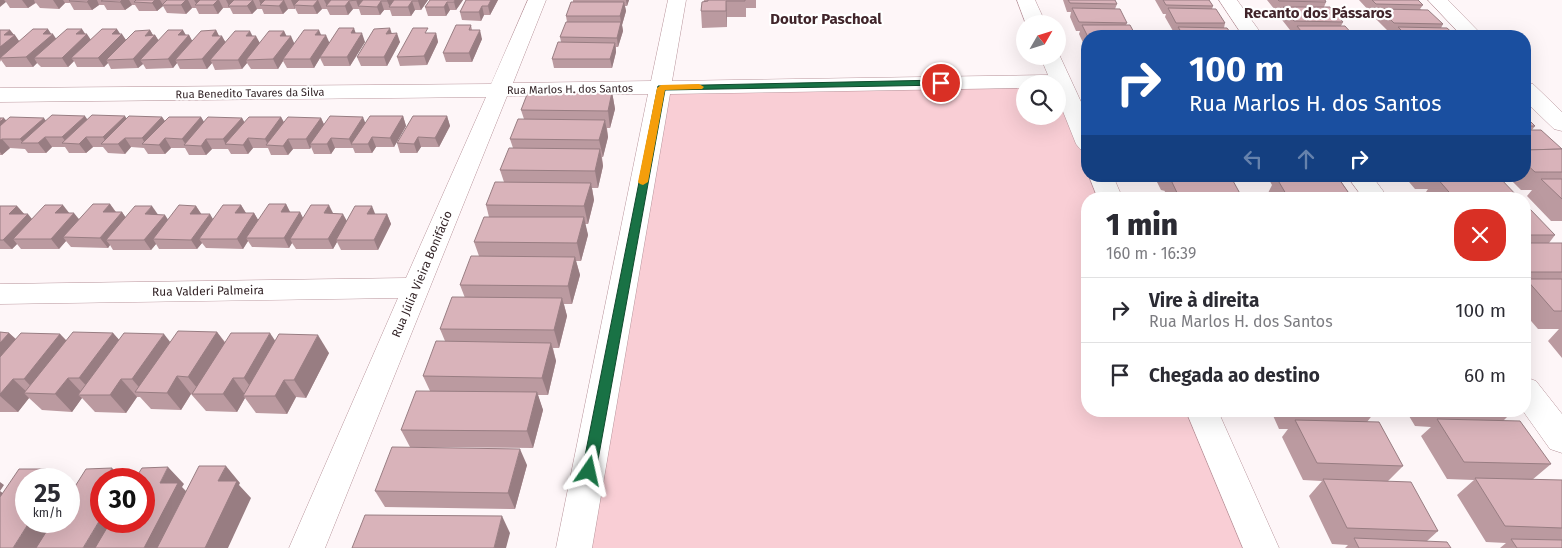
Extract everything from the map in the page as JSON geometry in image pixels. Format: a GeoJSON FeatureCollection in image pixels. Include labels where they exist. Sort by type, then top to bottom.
{"type":"FeatureCollection","features":[{"type":"Feature","properties":{"kind":"street","name":"Rua Júlia Vieira Bonifácio"},"geometry":{"type":"LineString","coordinates":[[307,548],[537,0]]}},
{"type":"Feature","properties":{"kind":"street"},"geometry":{"type":"LineString","coordinates":[[574,548],[677,0]]}},
{"type":"Feature","properties":{"kind":"street"},"geometry":{"type":"LineString","coordinates":[[1026,0],[1032,15]]}},
{"type":"Feature","properties":{"kind":"street"},"geometry":{"type":"LineString","coordinates":[[1228,0],[1249,30]]}},
{"type":"Feature","properties":{"kind":"street"},"geometry":{"type":"LineString","coordinates":[[1437,0],[1467,30]]}},
{"type":"Feature","properties":{"kind":"street","name":"Rua Marlos H. dos Santos"},"geometry":{"type":"LineString","coordinates":[[500,90],[1016,87]]}},
{"type":"Feature","properties":{"kind":"street","name":"Rua Marlos H. dos Santos"},"geometry":{"type":"LineString","coordinates":[[1066,88],[1081,91]]}},
{"type":"Feature","properties":{"kind":"street","name":"Rua Benedito Tavares da Silva"},"geometry":{"type":"LineString","coordinates":[[0,95],[500,90]]}},
{"type":"Feature","properties":{"kind":"street"},"geometry":{"type":"LineString","coordinates":[[1066,94],[1081,128]]}},
{"type":"Feature","properties":{"kind":"street"},"geometry":{"type":"LineString","coordinates":[[1531,95],[1562,124]]}},
{"type":"Feature","properties":{"kind":"street"},"geometry":{"type":"LineString","coordinates":[[1364,182],[1372,192]]}},
{"type":"Feature","properties":{"kind":"street","name":"Rua Valderi Palmeira"},"geometry":{"type":"LineString","coordinates":[[0,294],[416,288]]}},
{"type":"Feature","properties":{"kind":"street"},"geometry":{"type":"LineString","coordinates":[[1531,398],[1562,439]]}},
{"type":"Feature","properties":{"kind":"street"},"geometry":{"type":"LineString","coordinates":[[1205,417],[1261,548]]}},
{"type":"Feature","properties":{"kind":"shaded area"},"geometry":{"type":"Polygon","coordinates":[[[1016,82],[1016,125],[1066,125],[1066,95],[1081,130],[1081,182],[1104,182],[1108,192],[1081,192],[1081,417],[1205,417],[1261,548],[574,548],[661,87],[1016,82]]]}},
{"type":"Feature","properties":{"kind":"building"},"geometry":{"type":"Polygon","coordinates":[[[70,0],[89,0],[87,2],[70,0]]]}},
{"type":"Feature","properties":{"kind":"building"},"geometry":{"type":"Polygon","coordinates":[[[122,0],[120,2],[101,1],[122,0]]]}},
{"type":"Feature","properties":{"kind":"building"},"geometry":{"type":"Polygon","coordinates":[[[136,0],[155,0],[152,3],[134,2],[136,0]]]}},
{"type":"Feature","properties":{"kind":"building"},"geometry":{"type":"Polygon","coordinates":[[[167,0],[186,0],[181,5],[162,5],[167,0]]]}},
{"type":"Feature","properties":{"kind":"building"},"geometry":{"type":"Polygon","coordinates":[[[200,0],[218,0],[213,5],[195,5],[200,0]]]}},
{"type":"Feature","properties":{"kind":"building"},"geometry":{"type":"Polygon","coordinates":[[[234,0],[253,0],[247,6],[228,6],[234,0]]]}},
{"type":"Feature","properties":{"kind":"building"},"geometry":{"type":"Polygon","coordinates":[[[265,0],[284,0],[279,6],[260,5],[265,0]]]}},
{"type":"Feature","properties":{"kind":"building"},"geometry":{"type":"Polygon","coordinates":[[[299,0],[318,0],[313,6],[294,5],[299,0]]]}},
{"type":"Feature","properties":{"kind":"building"},"geometry":{"type":"Polygon","coordinates":[[[331,0],[356,0],[349,1],[345,6],[326,6],[331,0]]]}},
{"type":"Feature","properties":{"kind":"building"},"geometry":{"type":"Polygon","coordinates":[[[363,0],[388,0],[381,1],[377,7],[358,6],[363,0]]]}},
{"type":"Feature","properties":{"kind":"building"},"geometry":{"type":"Polygon","coordinates":[[[394,0],[419,0],[412,1],[408,7],[389,7],[394,0]]]}},
{"type":"Feature","properties":{"kind":"building"},"geometry":{"type":"Polygon","coordinates":[[[430,0],[455,0],[454,2],[447,2],[444,7],[425,7],[430,0]]]}},
{"type":"Feature","properties":{"kind":"building"},"geometry":{"type":"Polygon","coordinates":[[[466,0],[491,0],[488,6],[482,6],[479,12],[460,12],[466,0]]]}},
{"type":"Feature","properties":{"kind":"building"},"geometry":{"type":"Polygon","coordinates":[[[708,0],[745,1],[726,1],[726,11],[701,11],[702,2],[708,0]]]}},
{"type":"Feature","properties":{"kind":"building"},"geometry":{"type":"Polygon","coordinates":[[[1068,0],[1115,0],[1117,4],[1070,3],[1068,0]]]}},
{"type":"Feature","properties":{"kind":"building"},"geometry":{"type":"Polygon","coordinates":[[[1163,0],[1209,0],[1213,6],[1166,5],[1163,0]]]}},
{"type":"Feature","properties":{"kind":"building"},"geometry":{"type":"Polygon","coordinates":[[[1325,0],[1326,2],[1279,1],[1325,0]]]}},
{"type":"Feature","properties":{"kind":"building"},"geometry":{"type":"Polygon","coordinates":[[[1372,0],[1418,0],[1423,5],[1376,4],[1372,0]]]}},
{"type":"Feature","properties":{"kind":"building"},"geometry":{"type":"Polygon","coordinates":[[[571,2],[624,2],[620,16],[566,16],[571,2]]]}},
{"type":"Feature","properties":{"kind":"building"},"geometry":{"type":"Polygon","coordinates":[[[1283,7],[1330,7],[1343,22],[1294,21],[1283,7]]]}},
{"type":"Feature","properties":{"kind":"building"},"geometry":{"type":"Polygon","coordinates":[[[1072,8],[1120,9],[1127,23],[1079,22],[1072,8]]]}},
{"type":"Feature","properties":{"kind":"building"},"geometry":{"type":"Polygon","coordinates":[[[1168,8],[1216,9],[1225,23],[1176,23],[1168,8]]]}},
{"type":"Feature","properties":{"kind":"building"},"geometry":{"type":"Polygon","coordinates":[[[1380,9],[1428,10],[1443,24],[1394,23],[1380,9]]]}},
{"type":"Feature","properties":{"kind":"building"},"geometry":{"type":"Polygon","coordinates":[[[566,22],[621,22],[617,38],[560,37],[566,22]]]}},
{"type":"Feature","properties":{"kind":"building"},"geometry":{"type":"Polygon","coordinates":[[[456,25],[471,25],[469,30],[480,30],[469,53],[443,53],[456,25]]]}},
{"type":"Feature","properties":{"kind":"building"},"geometry":{"type":"Polygon","coordinates":[[[1082,25],[1130,25],[1133,30],[1084,30],[1082,25]]]}},
{"type":"Feature","properties":{"kind":"building"},"geometry":{"type":"Polygon","coordinates":[[[1297,26],[1345,26],[1349,30],[1300,30],[1297,26]]]}},
{"type":"Feature","properties":{"kind":"building"},"geometry":{"type":"Polygon","coordinates":[[[1178,27],[1227,28],[1228,30],[1180,30],[1178,27]]]}},
{"type":"Feature","properties":{"kind":"building"},"geometry":{"type":"Polygon","coordinates":[[[1398,27],[1447,28],[1449,30],[1401,30],[1398,27]]]}},
{"type":"Feature","properties":{"kind":"building"},"geometry":{"type":"Polygon","coordinates":[[[339,28],[354,28],[351,33],[362,33],[347,57],[320,57],[339,28]]]}},
{"type":"Feature","properties":{"kind":"building"},"geometry":{"type":"Polygon","coordinates":[[[390,28],[386,34],[397,33],[384,57],[357,57],[374,29],[390,28]]]}},
{"type":"Feature","properties":{"kind":"building"},"geometry":{"type":"Polygon","coordinates":[[[413,28],[428,28],[425,33],[436,33],[424,56],[397,57],[413,28]]]}},
{"type":"Feature","properties":{"kind":"building"},"geometry":{"type":"Polygon","coordinates":[[[33,29],[48,29],[43,34],[53,34],[26,57],[0,58],[33,29]]]}},
{"type":"Feature","properties":{"kind":"building"},"geometry":{"type":"Polygon","coordinates":[[[67,29],[82,29],[76,34],[87,34],[62,58],[34,58],[67,29]]]}},
{"type":"Feature","properties":{"kind":"building"},"geometry":{"type":"Polygon","coordinates":[[[102,29],[117,29],[112,34],[122,34],[98,58],[71,58],[102,29]]]}},
{"type":"Feature","properties":{"kind":"building"},"geometry":{"type":"Polygon","coordinates":[[[0,30],[10,30],[4,35],[15,35],[0,47],[0,30]]]}},
{"type":"Feature","properties":{"kind":"building"},"geometry":{"type":"Polygon","coordinates":[[[150,30],[145,36],[155,35],[133,59],[106,60],[135,31],[150,30]]]}},
{"type":"Feature","properties":{"kind":"building"},"geometry":{"type":"Polygon","coordinates":[[[168,30],[183,30],[178,35],[189,35],[168,59],[140,60],[168,30]]]}},
{"type":"Feature","properties":{"kind":"building"},"geometry":{"type":"Polygon","coordinates":[[[216,30],[212,36],[222,36],[202,59],[175,60],[201,31],[216,30]]]}},
{"type":"Feature","properties":{"kind":"building"},"geometry":{"type":"Polygon","coordinates":[[[304,30],[319,30],[315,35],[326,35],[310,59],[283,59],[304,30]]]}},
{"type":"Feature","properties":{"kind":"building"},"geometry":{"type":"Polygon","coordinates":[[[235,31],[250,31],[246,36],[256,36],[238,60],[210,60],[235,31]]]}},
{"type":"Feature","properties":{"kind":"building"},"geometry":{"type":"Polygon","coordinates":[[[269,31],[284,31],[280,36],[291,36],[273,59],[246,60],[269,31]]]}},
{"type":"Feature","properties":{"kind":"building"},"geometry":{"type":"Polygon","coordinates":[[[558,42],[615,43],[610,59],[552,59],[558,42]]]}},
{"type":"Feature","properties":{"kind":"building"},"geometry":{"type":"Polygon","coordinates":[[[528,92],[612,92],[608,111],[521,110],[528,92]]]}},
{"type":"Feature","properties":{"kind":"building"},"geometry":{"type":"Polygon","coordinates":[[[52,115],[85,116],[62,137],[45,137],[38,143],[21,143],[52,115]]]}},
{"type":"Feature","properties":{"kind":"building"},"geometry":{"type":"Polygon","coordinates":[[[92,115],[125,116],[103,137],[86,137],[79,144],[62,143],[92,115]]]}},
{"type":"Feature","properties":{"kind":"building"},"geometry":{"type":"Polygon","coordinates":[[[129,116],[162,117],[142,138],[125,138],[118,144],[101,144],[129,116]]]}},
{"type":"Feature","properties":{"kind":"building"},"geometry":{"type":"Polygon","coordinates":[[[330,116],[363,117],[349,139],[331,138],[327,144],[310,144],[330,116]]]}},
{"type":"Feature","properties":{"kind":"building"},"geometry":{"type":"Polygon","coordinates":[[[370,116],[403,116],[390,138],[372,137],[368,144],[351,144],[370,116]]]}},
{"type":"Feature","properties":{"kind":"building"},"geometry":{"type":"Polygon","coordinates":[[[413,116],[447,116],[435,138],[418,137],[414,144],[397,143],[413,116]]]}},
{"type":"Feature","properties":{"kind":"building"},"geometry":{"type":"Polygon","coordinates":[[[10,117],[44,118],[20,139],[0,140],[0,126],[10,117]]]}},
{"type":"Feature","properties":{"kind":"building"},"geometry":{"type":"Polygon","coordinates":[[[169,117],[201,117],[182,139],[165,138],[159,145],[142,144],[169,117]]]}},
{"type":"Feature","properties":{"kind":"building"},"geometry":{"type":"Polygon","coordinates":[[[208,117],[242,118],[223,139],[206,139],[201,146],[184,145],[208,117]]]}},
{"type":"Feature","properties":{"kind":"building"},"geometry":{"type":"Polygon","coordinates":[[[249,117],[281,117],[265,139],[248,138],[243,145],[225,144],[249,117]]]}},
{"type":"Feature","properties":{"kind":"building"},"geometry":{"type":"Polygon","coordinates":[[[288,117],[321,118],[306,139],[288,139],[283,146],[266,145],[288,117]]]}},
{"type":"Feature","properties":{"kind":"building"},"geometry":{"type":"Polygon","coordinates":[[[518,119],[605,120],[599,140],[510,139],[518,119]]]}},
{"type":"Feature","properties":{"kind":"building"},"geometry":{"type":"Polygon","coordinates":[[[1531,130],[1541,130],[1562,149],[1531,150],[1531,130]]]}},
{"type":"Feature","properties":{"kind":"building"},"geometry":{"type":"Polygon","coordinates":[[[509,148],[600,149],[595,171],[500,170],[509,148]]]}},
{"type":"Feature","properties":{"kind":"building"},"geometry":{"type":"Polygon","coordinates":[[[1562,149],[1562,172],[1535,172],[1531,168],[1531,150],[1562,149]]]}},
{"type":"Feature","properties":{"kind":"building"},"geometry":{"type":"Polygon","coordinates":[[[1541,179],[1562,179],[1562,199],[1541,179]]]}},
{"type":"Feature","properties":{"kind":"building"},"geometry":{"type":"Polygon","coordinates":[[[495,182],[591,183],[584,206],[486,205],[495,182]]]}},
{"type":"Feature","properties":{"kind":"building"},"geometry":{"type":"Polygon","coordinates":[[[1172,182],[1234,182],[1239,192],[1177,192],[1172,182]]]}},
{"type":"Feature","properties":{"kind":"building"},"geometry":{"type":"Polygon","coordinates":[[[1279,182],[1341,182],[1348,192],[1285,192],[1279,182]]]}},
{"type":"Feature","properties":{"kind":"building"},"geometry":{"type":"Polygon","coordinates":[[[1440,182],[1504,182],[1513,192],[1449,192],[1440,182]]]}},
{"type":"Feature","properties":{"kind":"building"},"geometry":{"type":"Polygon","coordinates":[[[93,204],[110,204],[103,212],[122,212],[100,238],[63,237],[93,204]]]}},
{"type":"Feature","properties":{"kind":"building"},"geometry":{"type":"Polygon","coordinates":[[[269,204],[286,204],[281,212],[300,212],[284,238],[246,238],[269,204]]]}},
{"type":"Feature","properties":{"kind":"building"},"geometry":{"type":"Polygon","coordinates":[[[45,205],[63,205],[55,213],[74,213],[51,239],[13,239],[45,205]]]}},
{"type":"Feature","properties":{"kind":"building"},"geometry":{"type":"Polygon","coordinates":[[[179,205],[196,206],[190,214],[210,214],[191,240],[153,239],[179,205]]]}},
{"type":"Feature","properties":{"kind":"building"},"geometry":{"type":"Polygon","coordinates":[[[223,205],[241,205],[235,213],[254,213],[237,239],[199,239],[223,205]]]}},
{"type":"Feature","properties":{"kind":"building"},"geometry":{"type":"Polygon","coordinates":[[[311,205],[329,205],[324,213],[343,214],[328,239],[290,239],[311,205]]]}},
{"type":"Feature","properties":{"kind":"building"},"geometry":{"type":"Polygon","coordinates":[[[0,206],[17,206],[9,214],[28,214],[3,240],[0,240],[0,206]]]}},
{"type":"Feature","properties":{"kind":"building"},"geometry":{"type":"Polygon","coordinates":[[[135,206],[152,206],[145,214],[165,215],[144,240],[106,240],[135,206]]]}},
{"type":"Feature","properties":{"kind":"building"},"geometry":{"type":"Polygon","coordinates":[[[355,206],[372,206],[367,214],[387,214],[374,240],[336,240],[355,206]]]}},
{"type":"Feature","properties":{"kind":"building"},"geometry":{"type":"Polygon","coordinates":[[[1531,210],[1555,235],[1531,235],[1531,210]]]}},
{"type":"Feature","properties":{"kind":"building"},"geometry":{"type":"Polygon","coordinates":[[[484,217],[584,217],[577,243],[474,242],[484,217]]]}},
{"type":"Feature","properties":{"kind":"building"},"geometry":{"type":"Polygon","coordinates":[[[1531,243],[1562,243],[1562,272],[1531,272],[1531,243]]]}},
{"type":"Feature","properties":{"kind":"building"},"geometry":{"type":"Polygon","coordinates":[[[471,256],[575,257],[568,286],[460,285],[471,256]]]}},
{"type":"Feature","properties":{"kind":"building"},"geometry":{"type":"Polygon","coordinates":[[[1531,279],[1562,279],[1562,311],[1554,311],[1531,285],[1531,279]]]}},
{"type":"Feature","properties":{"kind":"building"},"geometry":{"type":"Polygon","coordinates":[[[452,297],[562,298],[554,330],[440,329],[452,297]]]}},
{"type":"Feature","properties":{"kind":"building"},"geometry":{"type":"Polygon","coordinates":[[[178,331],[217,332],[188,377],[177,376],[167,393],[135,392],[178,331]]]}},
{"type":"Feature","properties":{"kind":"building"},"geometry":{"type":"Polygon","coordinates":[[[0,332],[9,333],[0,343],[0,332]]]}},
{"type":"Feature","properties":{"kind":"building"},"geometry":{"type":"Polygon","coordinates":[[[73,332],[113,333],[79,378],[68,378],[55,394],[24,393],[73,332]]]}},
{"type":"Feature","properties":{"kind":"building"},"geometry":{"type":"Polygon","coordinates":[[[21,333],[60,334],[24,379],[13,379],[0,394],[0,357],[21,333]]]}},
{"type":"Feature","properties":{"kind":"building"},"geometry":{"type":"Polygon","coordinates":[[[124,333],[164,334],[132,379],[121,379],[110,395],[78,395],[124,333]]]}},
{"type":"Feature","properties":{"kind":"building"},"geometry":{"type":"Polygon","coordinates":[[[231,333],[270,333],[244,378],[233,378],[223,394],[192,394],[231,333]]]}},
{"type":"Feature","properties":{"kind":"building"},"geometry":{"type":"Polygon","coordinates":[[[279,334],[318,335],[294,380],[284,380],[275,396],[243,396],[279,334]]]}},
{"type":"Feature","properties":{"kind":"building"},"geometry":{"type":"Polygon","coordinates":[[[436,341],[551,343],[542,378],[423,376],[436,341]]]}},
{"type":"Feature","properties":{"kind":"building"},"geometry":{"type":"Polygon","coordinates":[[[416,391],[537,392],[527,431],[401,430],[416,391]]]}},
{"type":"Feature","properties":{"kind":"building"},"geometry":{"type":"Polygon","coordinates":[[[1437,419],[1520,421],[1551,464],[1464,462],[1437,419]]]}},
{"type":"Feature","properties":{"kind":"building"},"geometry":{"type":"Polygon","coordinates":[[[1295,420],[1379,422],[1403,466],[1317,463],[1295,420]]]}},
{"type":"Feature","properties":{"kind":"building"},"geometry":{"type":"Polygon","coordinates":[[[392,447],[520,449],[508,493],[375,491],[392,447]]]}},
{"type":"Feature","properties":{"kind":"building"},"geometry":{"type":"Polygon","coordinates":[[[199,466],[226,466],[218,481],[237,481],[205,548],[157,548],[199,466]]]}},
{"type":"Feature","properties":{"kind":"building"},"geometry":{"type":"Polygon","coordinates":[[[168,467],[160,483],[178,483],[155,527],[155,468],[142,468],[168,467]]]}},
{"type":"Feature","properties":{"kind":"building"},"geometry":{"type":"Polygon","coordinates":[[[86,469],[90,469],[90,533],[92,533],[83,548],[36,548],[45,533],[80,533],[80,479],[86,469]]]}},
{"type":"Feature","properties":{"kind":"building"},"geometry":{"type":"Polygon","coordinates":[[[15,475],[15,533],[22,533],[13,548],[0,548],[0,497],[15,475]]]}},
{"type":"Feature","properties":{"kind":"building"},"geometry":{"type":"Polygon","coordinates":[[[1475,478],[1562,480],[1562,528],[1505,526],[1475,478]]]}},
{"type":"Feature","properties":{"kind":"building"},"geometry":{"type":"Polygon","coordinates":[[[1323,479],[1411,482],[1438,531],[1347,528],[1323,479]]]}},
{"type":"Feature","properties":{"kind":"building"},"geometry":{"type":"Polygon","coordinates":[[[365,515],[502,516],[494,548],[352,548],[365,515]]]}},
{"type":"Feature","properties":{"kind":"building"},"geometry":{"type":"Polygon","coordinates":[[[104,533],[152,533],[144,548],[95,548],[104,533]]]}},
{"type":"Feature","properties":{"kind":"building"},"geometry":{"type":"Polygon","coordinates":[[[1354,538],[1447,542],[1451,548],[1359,548],[1354,538]]]}},
{"type":"Feature","properties":{"kind":"building"},"geometry":{"type":"Polygon","coordinates":[[[1511,539],[1562,540],[1562,548],[1517,548],[1511,539]]]}},
{"type":"Feature","properties":{"kind":"slow traffic"},"geometry":{"type":"LineString","coordinates":[[643,182],[661,88],[699,87]]}},
{"type":"Feature","properties":{"kind":"district","name":"Recanto dos Pássaros"},"geometry":{"type":"Point","coordinates":[1318,13]}},
{"type":"Feature","properties":{"kind":"district","name":"Doutor Paschoal"},"geometry":{"type":"Point","coordinates":[826,19]}},
{"type":"Feature","properties":{"kind":"route"},"geometry":{"type":"LineString","coordinates":[[589,471],[661,88],[941,83]]}}]}
